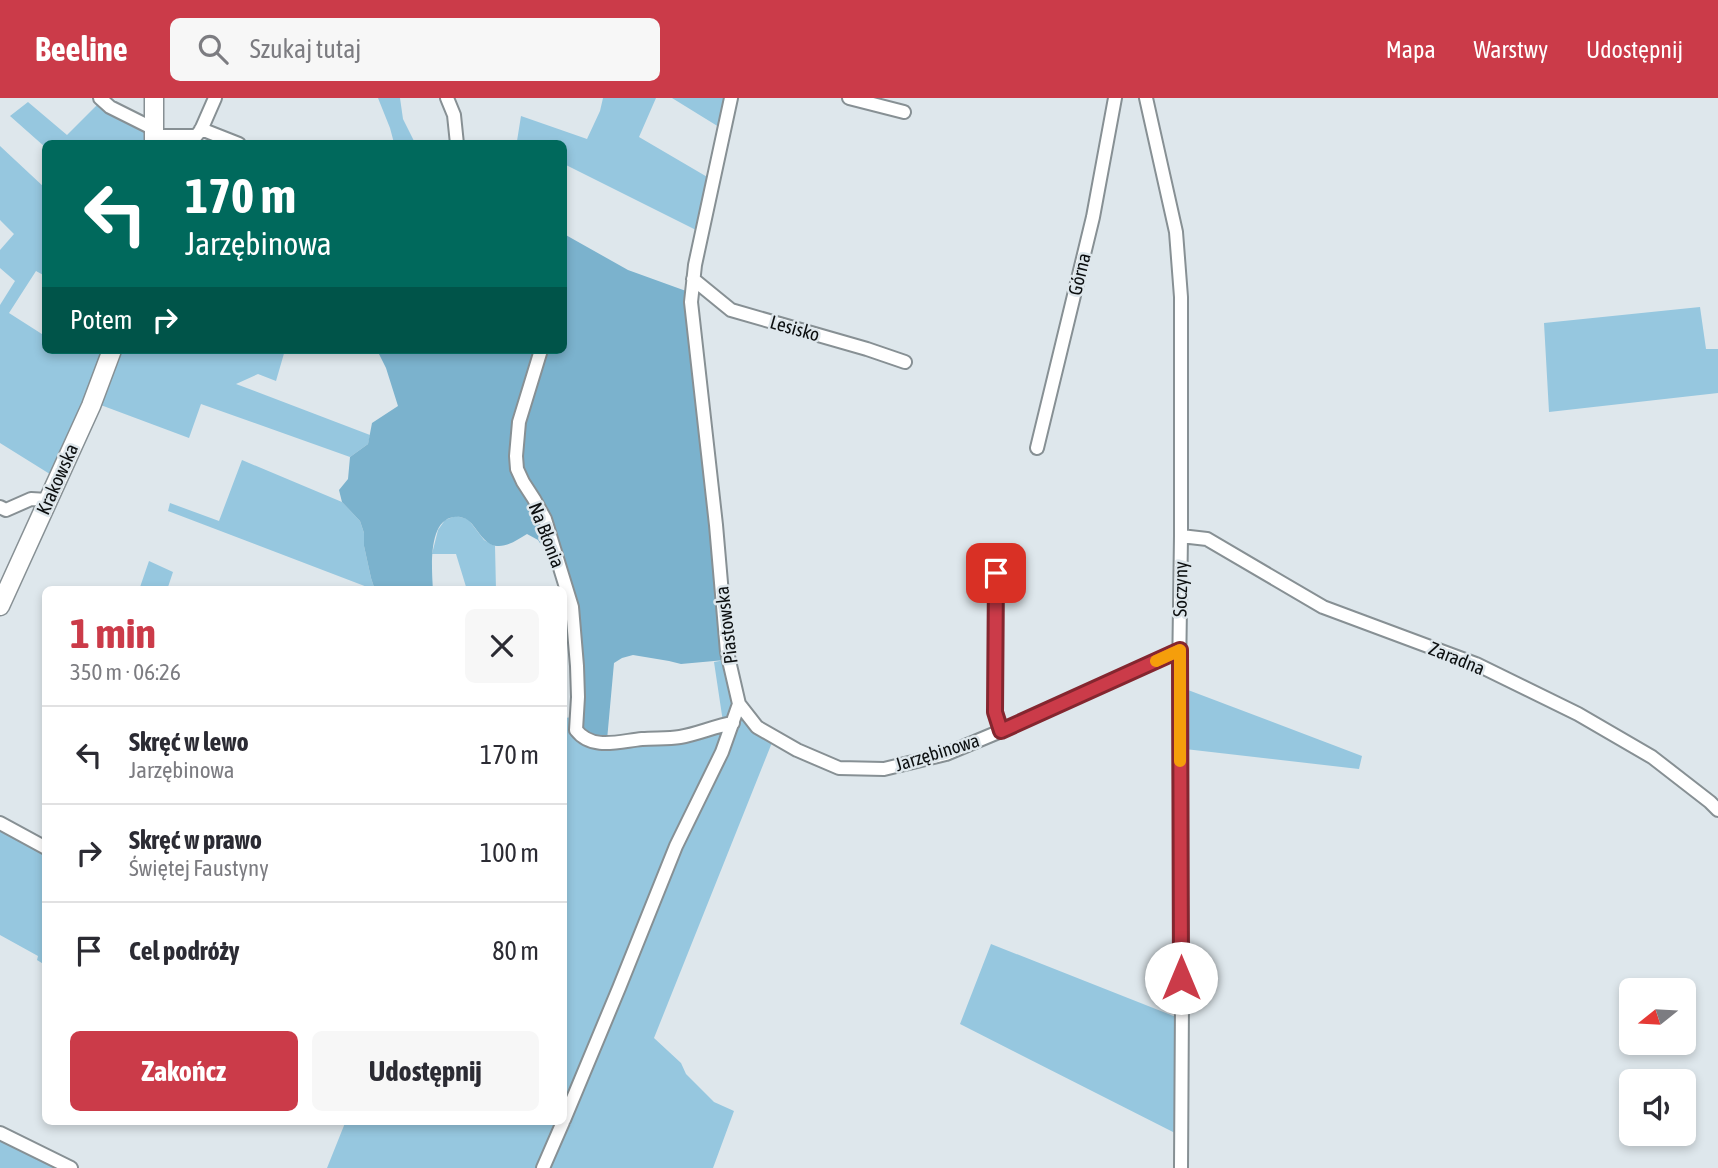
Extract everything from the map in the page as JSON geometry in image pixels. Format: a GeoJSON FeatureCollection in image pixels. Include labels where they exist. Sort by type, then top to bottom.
{"type":"FeatureCollection","features":[{"type":"Feature","properties":{"kind":"street"},"geometry":{"type":"LineString","coordinates":[[100,98],[154,136],[188,137],[196,136],[201,129],[215,98]]}},
{"type":"Feature","properties":{"kind":"street"},"geometry":{"type":"LineString","coordinates":[[154,98],[154,136]]}},
{"type":"Feature","properties":{"kind":"street"},"geometry":{"type":"LineString","coordinates":[[447,98],[454,115],[457,140]]}},
{"type":"Feature","properties":{"kind":"street","name":"Piastowska"},"geometry":{"type":"LineString","coordinates":[[731,98],[695,265],[691,302],[716,524],[727,652],[739,704]]}},
{"type":"Feature","properties":{"kind":"street"},"geometry":{"type":"LineString","coordinates":[[849,98],[904,112]]}},
{"type":"Feature","properties":{"kind":"street","name":"Górna"},"geometry":{"type":"LineString","coordinates":[[1037,448],[1093,217],[1115,98]]}},
{"type":"Feature","properties":{"kind":"street","name":"Soczyny"},"geometry":{"type":"LineString","coordinates":[[1146,98],[1176,232],[1181,297],[1181,1168]]}},
{"type":"Feature","properties":{"kind":"street"},"geometry":{"type":"LineString","coordinates":[[201,129],[229,140]]}},
{"type":"Feature","properties":{"kind":"street","name":"Lesisko"},"geometry":{"type":"LineString","coordinates":[[693,279],[731,310],[905,362]]}},
{"type":"Feature","properties":{"kind":"street","name":"Krakowska"},"geometry":{"type":"LineString","coordinates":[[0,606],[91,406],[110,354]]}},
{"type":"Feature","properties":{"kind":"street","name":"Na Błonia"},"geometry":{"type":"LineString","coordinates":[[540,354],[519,422],[517,469],[545,519],[566,586]]}},
{"type":"Feature","properties":{"kind":"street"},"geometry":{"type":"LineString","coordinates":[[0,507],[6,510],[32,499],[48,500]]}},
{"type":"Feature","properties":{"kind":"street","name":"Zaradna"},"geometry":{"type":"LineString","coordinates":[[1181,536],[1207,540],[1323,607],[1476,664],[1578,714],[1652,757],[1718,810]]}},
{"type":"Feature","properties":{"kind":"street"},"geometry":{"type":"LineString","coordinates":[[996,573],[995,712],[1001,731]]}},
{"type":"Feature","properties":{"kind":"street","name":"Na Błonia"},"geometry":{"type":"LineString","coordinates":[[567,590],[572,607],[578,697],[576,730],[581,737],[595,743],[608,743],[680,737],[733,723]]}},
{"type":"Feature","properties":{"kind":"street","name":"Jarzębinowa"},"geometry":{"type":"LineString","coordinates":[[739,704],[757,727],[797,750],[839,768],[884,769],[946,754],[1180,650]]}},
{"type":"Feature","properties":{"kind":"street"},"geometry":{"type":"LineString","coordinates":[[567,1112],[676,846],[722,752],[739,704]]}},
{"type":"Feature","properties":{"kind":"street"},"geometry":{"type":"LineString","coordinates":[[0,823],[42,846]]}},
{"type":"Feature","properties":{"kind":"street"},"geometry":{"type":"LineString","coordinates":[[543,1168],[561,1125]]}},
{"type":"Feature","properties":{"kind":"street"},"geometry":{"type":"LineString","coordinates":[[0,1133],[71,1168]]}},
{"type":"Feature","properties":{"kind":"shaded area"},"geometry":{"type":"Polygon","coordinates":[[[378,98],[400,98],[403,119],[414,140],[393,140],[378,98]]]}},
{"type":"Feature","properties":{"kind":"shaded area"},"geometry":{"type":"Polygon","coordinates":[[[603,98],[656,98],[639,137],[709,178],[698,231],[567,166],[567,140],[517,140],[521,116],[587,139],[603,98]]]}},
{"type":"Feature","properties":{"kind":"shaded area"},"geometry":{"type":"Polygon","coordinates":[[[672,98],[724,98],[719,127],[672,98]]]}},
{"type":"Feature","properties":{"kind":"shaded area"},"geometry":{"type":"Polygon","coordinates":[[[28,102],[67,135],[100,102],[152,131],[151,140],[42,140],[42,144],[10,116],[28,102]]]}},
{"type":"Feature","properties":{"kind":"shaded area"},"geometry":{"type":"Polygon","coordinates":[[[0,146],[42,185],[42,274],[36,271],[9,313],[42,334],[42,354],[105,354],[53,476],[0,443],[0,305],[15,281],[0,268],[0,250],[14,234],[0,220],[0,146]]]}},
{"type":"Feature","properties":{"kind":"shaded area"},"geometry":{"type":"Polygon","coordinates":[[[567,236],[628,270],[686,291],[725,660],[681,664],[633,655],[622,658],[614,663],[607,740],[595,738],[579,727],[581,697],[567,606],[567,586],[564,586],[559,554],[545,551],[538,540],[527,534],[505,545],[492,545],[468,520],[454,517],[445,520],[435,536],[433,586],[374,586],[360,521],[342,502],[339,490],[348,479],[350,457],[368,444],[372,423],[398,406],[379,354],[567,354],[567,236]]]}},
{"type":"Feature","properties":{"kind":"shaded area"},"geometry":{"type":"Polygon","coordinates":[[[1700,307],[1706,349],[1718,349],[1718,393],[1549,412],[1544,323],[1700,307]]]}},
{"type":"Feature","properties":{"kind":"shaded area"},"geometry":{"type":"Polygon","coordinates":[[[117,354],[284,354],[276,381],[258,374],[236,384],[370,435],[368,444],[350,457],[201,404],[189,438],[98,404],[117,354]]]}},
{"type":"Feature","properties":{"kind":"shaded area"},"geometry":{"type":"Polygon","coordinates":[[[242,460],[342,502],[360,521],[374,586],[365,586],[168,511],[170,503],[219,521],[242,460]]]}},
{"type":"Feature","properties":{"kind":"shaded area"},"geometry":{"type":"Polygon","coordinates":[[[456,516],[468,519],[484,540],[495,546],[496,586],[466,586],[456,554],[432,554],[438,530],[445,520],[456,516]]]}},
{"type":"Feature","properties":{"kind":"shaded area"},"geometry":{"type":"Polygon","coordinates":[[[149,561],[173,572],[168,586],[140,586],[149,561]]]}},
{"type":"Feature","properties":{"kind":"shaded area"},"geometry":{"type":"Polygon","coordinates":[[[725,660],[735,704],[730,720],[723,722],[714,662],[725,660]]]}},
{"type":"Feature","properties":{"kind":"shaded area"},"geometry":{"type":"Polygon","coordinates":[[[1188,690],[1362,756],[1359,769],[1185,749],[1188,690]]]}},
{"type":"Feature","properties":{"kind":"shaded area"},"geometry":{"type":"Polygon","coordinates":[[[740,710],[773,740],[654,1038],[681,1063],[686,1074],[714,1102],[734,1111],[713,1168],[547,1168],[740,710]]]}},
{"type":"Feature","properties":{"kind":"shaded area"},"geometry":{"type":"Polygon","coordinates":[[[574,717],[594,745],[729,726],[567,1102],[567,718],[574,717]]]}},
{"type":"Feature","properties":{"kind":"shaded area"},"geometry":{"type":"Polygon","coordinates":[[[0,827],[42,850],[42,963],[37,960],[38,956],[0,935],[0,827]]]}},
{"type":"Feature","properties":{"kind":"shaded area"},"geometry":{"type":"Polygon","coordinates":[[[991,944],[1176,1017],[1175,1133],[960,1024],[991,944]]]}},
{"type":"Feature","properties":{"kind":"shaded area"},"geometry":{"type":"Polygon","coordinates":[[[344,1125],[557,1125],[539,1168],[327,1168],[344,1125]]]}},
{"type":"Feature","properties":{"kind":"shaded area"},"geometry":{"type":"Polygon","coordinates":[[[0,1137],[63,1168],[0,1168],[0,1137]]]}},
{"type":"Feature","properties":{"kind":"slow traffic"},"geometry":{"type":"LineString","coordinates":[[1156,661],[1180,650],[1180,761]]}},
{"type":"Feature","properties":{"kind":"route"},"geometry":{"type":"LineString","coordinates":[[996,573],[995,712],[1001,731],[1180,650],[1181,978]]}}]}
